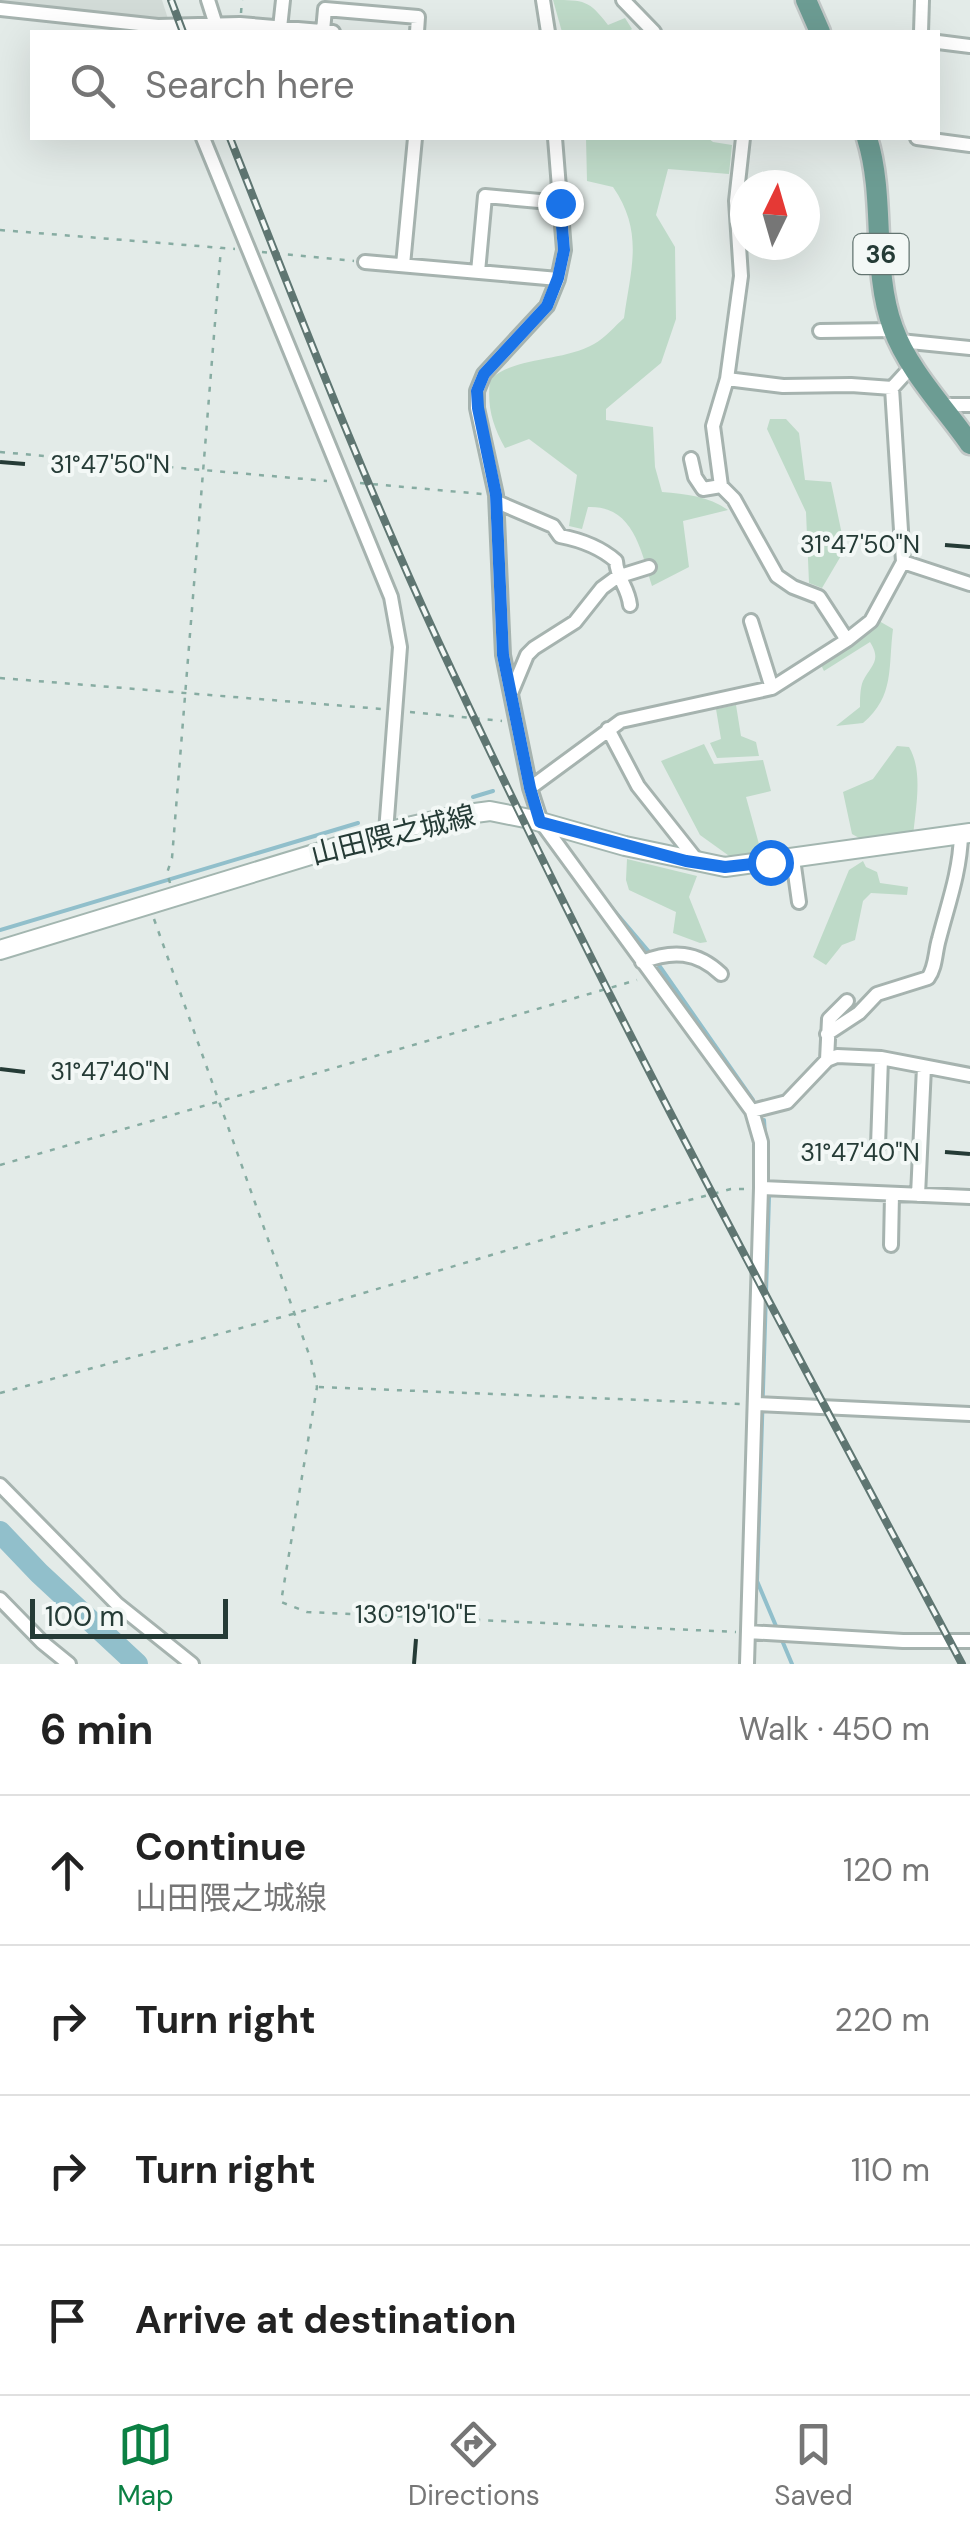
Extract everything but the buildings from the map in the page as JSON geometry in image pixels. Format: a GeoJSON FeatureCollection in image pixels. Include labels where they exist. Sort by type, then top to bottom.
{"type":"FeatureCollection","features":[{"type":"Feature","properties":{"kind":"main road"},"geometry":{"type":"LineString","coordinates":[[806,0],[819,30]]}},
{"type":"Feature","properties":{"kind":"main road","name":"36"},"geometry":{"type":"LineString","coordinates":[[867,140],[876,178],[883,274],[897,336],[970,444]]}},
{"type":"Feature","properties":{"kind":"main road","name":"山田隈之城線"},"geometry":{"type":"LineString","coordinates":[[0,950],[386,832],[490,812],[725,867],[966,834]]}},
{"type":"Feature","properties":{"kind":"street"},"geometry":{"type":"LineString","coordinates":[[208,0],[216,25]]}},
{"type":"Feature","properties":{"kind":"street"},"geometry":{"type":"LineString","coordinates":[[280,28],[283,0]]}},
{"type":"Feature","properties":{"kind":"street"},"geometry":{"type":"LineString","coordinates":[[543,0],[548,30]]}},
{"type":"Feature","properties":{"kind":"street"},"geometry":{"type":"LineString","coordinates":[[623,0],[652,30]]}},
{"type":"Feature","properties":{"kind":"street"},"geometry":{"type":"LineString","coordinates":[[922,0],[922,30]]}},
{"type":"Feature","properties":{"kind":"street"},"geometry":{"type":"LineString","coordinates":[[323,30],[325,8],[418,17],[417,30]]}},
{"type":"Feature","properties":{"kind":"street"},"geometry":{"type":"LineString","coordinates":[[0,9],[159,29],[216,25],[302,30]]}},
{"type":"Feature","properties":{"kind":"street"},"geometry":{"type":"LineString","coordinates":[[940,42],[970,46]]}},
{"type":"Feature","properties":{"kind":"street"},"geometry":{"type":"LineString","coordinates":[[203,140],[394,608],[400,647],[386,832]]}},
{"type":"Feature","properties":{"kind":"street"},"geometry":{"type":"LineString","coordinates":[[403,265],[414,140]]}},
{"type":"Feature","properties":{"kind":"street"},"geometry":{"type":"LineString","coordinates":[[555,140],[564,250],[558,278],[547,306],[484,374],[477,391],[496,498],[503,655],[540,822],[650,959],[653,976],[752,1111],[760,1142],[766,1189],[761,1405],[747,1664]]}},
{"type":"Feature","properties":{"kind":"street"},"geometry":{"type":"LineString","coordinates":[[743,140],[736,201],[742,276],[726,379],[712,426],[721,486],[734,498],[777,576],[820,597],[847,640]]}},
{"type":"Feature","properties":{"kind":"street"},"geometry":{"type":"LineString","coordinates":[[932,140],[970,145]]}},
{"type":"Feature","properties":{"kind":"street"},"geometry":{"type":"LineString","coordinates":[[478,272],[485,196],[560,203]]}},
{"type":"Feature","properties":{"kind":"street"},"geometry":{"type":"LineString","coordinates":[[366,262],[558,278]]}},
{"type":"Feature","properties":{"kind":"street"},"geometry":{"type":"LineString","coordinates":[[820,330],[897,336],[970,348]]}},
{"type":"Feature","properties":{"kind":"street"},"geometry":{"type":"LineString","coordinates":[[530,788],[620,721],[772,688],[870,621],[888,596],[903,562],[892,388],[913,365]]}},
{"type":"Feature","properties":{"kind":"street"},"geometry":{"type":"LineString","coordinates":[[726,379],[784,386],[892,388]]}},
{"type":"Feature","properties":{"kind":"street"},"geometry":{"type":"LineString","coordinates":[[943,405],[970,405]]}},
{"type":"Feature","properties":{"kind":"street"},"geometry":{"type":"LineString","coordinates":[[691,459],[695,477],[704,489],[721,486]]}},
{"type":"Feature","properties":{"kind":"street"},"geometry":{"type":"LineString","coordinates":[[496,498],[553,526],[560,536],[582,540],[611,556],[616,561],[617,577],[628,589],[630,605]]}},
{"type":"Feature","properties":{"kind":"street"},"geometry":{"type":"LineString","coordinates":[[903,562],[970,584]]}},
{"type":"Feature","properties":{"kind":"street"},"geometry":{"type":"LineString","coordinates":[[512,692],[527,655],[575,622],[602,588],[617,577],[649,568]]}},
{"type":"Feature","properties":{"kind":"street"},"geometry":{"type":"LineString","coordinates":[[752,621],[772,688]]}},
{"type":"Feature","properties":{"kind":"street"},"geometry":{"type":"LineString","coordinates":[[608,729],[638,786],[700,863]]}},
{"type":"Feature","properties":{"kind":"street"},"geometry":{"type":"LineString","coordinates":[[827,1034],[877,994],[928,978],[933,972],[966,834]]}},
{"type":"Feature","properties":{"kind":"street"},"geometry":{"type":"LineString","coordinates":[[793,859],[798,902]]}},
{"type":"Feature","properties":{"kind":"street"},"geometry":{"type":"LineString","coordinates":[[650,959],[696,956],[720,974]]}},
{"type":"Feature","properties":{"kind":"street"},"geometry":{"type":"LineString","coordinates":[[827,1060],[830,1019],[847,1001]]}},
{"type":"Feature","properties":{"kind":"street"},"geometry":{"type":"LineString","coordinates":[[752,1111],[787,1102],[827,1060],[837,1056],[881,1058],[970,1075]]}},
{"type":"Feature","properties":{"kind":"street"},"geometry":{"type":"LineString","coordinates":[[878,1146],[881,1058]]}},
{"type":"Feature","properties":{"kind":"street"},"geometry":{"type":"LineString","coordinates":[[918,1194],[924,1067]]}},
{"type":"Feature","properties":{"kind":"street"},"geometry":{"type":"LineString","coordinates":[[766,1189],[970,1197]]}},
{"type":"Feature","properties":{"kind":"street"},"geometry":{"type":"LineString","coordinates":[[890,1245],[892,1194]]}},
{"type":"Feature","properties":{"kind":"street"},"geometry":{"type":"LineString","coordinates":[[761,1405],[970,1414]]}},
{"type":"Feature","properties":{"kind":"street"},"geometry":{"type":"LineString","coordinates":[[0,1485],[117,1604],[192,1664]]}},
{"type":"Feature","properties":{"kind":"street"},"geometry":{"type":"LineString","coordinates":[[0,1599],[69,1664]]}},
{"type":"Feature","properties":{"kind":"street"},"geometry":{"type":"LineString","coordinates":[[748,1632],[970,1641]]}},
{"type":"Feature","properties":{"kind":"path"},"geometry":{"type":"LineString","coordinates":[[0,230],[366,262]]}},
{"type":"Feature","properties":{"kind":"path"},"geometry":{"type":"LineString","coordinates":[[170,882],[167,873],[172,858],[221,248]]}},
{"type":"Feature","properties":{"kind":"path"},"geometry":{"type":"LineString","coordinates":[[0,452],[496,498]]}},
{"type":"Feature","properties":{"kind":"path"},"geometry":{"type":"LineString","coordinates":[[0,678],[518,723]]}},
{"type":"Feature","properties":{"kind":"path"},"geometry":{"type":"LineString","coordinates":[[148,904],[318,1386],[280,1602],[308,1612],[748,1632]]}},
{"type":"Feature","properties":{"kind":"path"},"geometry":{"type":"LineString","coordinates":[[0,1165],[653,976]]}},
{"type":"Feature","properties":{"kind":"path"},"geometry":{"type":"LineString","coordinates":[[0,1393],[730,1189],[766,1189]]}},
{"type":"Feature","properties":{"kind":"path"},"geometry":{"type":"LineString","coordinates":[[318,1386],[761,1405]]}},
{"type":"Feature","properties":{"kind":"shaded area"},"geometry":{"type":"Polygon","coordinates":[[[162,0],[168,19],[0,3],[162,0]]]}},
{"type":"Feature","properties":{"kind":"green space"},"geometry":{"type":"Polygon","coordinates":[[[553,0],[585,3],[608,25],[625,18],[632,29],[631,30],[561,30],[553,0]]]}},
{"type":"Feature","properties":{"kind":"green space"},"geometry":{"type":"Polygon","coordinates":[[[586,140],[710,140],[732,145],[729,174],[668,169],[656,215],[675,247],[676,319],[661,363],[606,409],[606,420],[653,427],[655,467],[662,492],[705,499],[728,510],[683,521],[689,567],[652,586],[639,545],[625,522],[603,508],[588,507],[582,529],[569,526],[577,475],[529,439],[505,448],[490,407],[490,379],[513,366],[581,350],[602,339],[624,318],[633,251],[629,219],[613,187],[587,181],[586,140]]]}},
{"type":"Feature","properties":{"kind":"green space"},"geometry":{"type":"Polygon","coordinates":[[[770,419],[786,419],[799,433],[805,480],[831,482],[845,549],[822,588],[809,583],[806,512],[767,429],[770,419]]]}},
{"type":"Feature","properties":{"kind":"green space"},"geometry":{"type":"Polygon","coordinates":[[[879,621],[893,629],[885,691],[863,723],[836,726],[860,707],[862,684],[875,654],[870,642],[824,671],[821,665],[879,621]]]}},
{"type":"Feature","properties":{"kind":"green space"},"geometry":{"type":"Polygon","coordinates":[[[736,705],[741,736],[756,742],[759,756],[717,758],[710,743],[721,739],[716,709],[736,705]]]}},
{"type":"Feature","properties":{"kind":"green space"},"geometry":{"type":"Polygon","coordinates":[[[704,744],[714,764],[763,760],[771,791],[746,797],[762,855],[732,858],[700,835],[661,761],[704,744]]]}},
{"type":"Feature","properties":{"kind":"green space"},"geometry":{"type":"Polygon","coordinates":[[[897,746],[909,747],[916,768],[913,838],[868,843],[852,834],[843,792],[873,779],[897,746]]]}},
{"type":"Feature","properties":{"kind":"green space"},"geometry":{"type":"Polygon","coordinates":[[[627,859],[697,876],[689,897],[707,942],[673,933],[676,912],[629,890],[627,859]]]}},
{"type":"Feature","properties":{"kind":"green space"},"geometry":{"type":"Polygon","coordinates":[[[863,861],[877,872],[880,883],[908,887],[907,895],[871,893],[863,901],[855,940],[842,945],[826,965],[813,957],[849,870],[863,861]]]}},
{"type":"Feature","properties":{"kind":"waterway"},"geometry":{"type":"LineString","coordinates":[[473,797],[493,791]]}},
{"type":"Feature","properties":{"kind":"waterway"},"geometry":{"type":"LineString","coordinates":[[0,930],[358,823]]}},
{"type":"Feature","properties":{"kind":"waterway"},"geometry":{"type":"LineString","coordinates":[[611,907],[650,953]]}},
{"type":"Feature","properties":{"kind":"waterway"},"geometry":{"type":"LineString","coordinates":[[656,961],[753,1100]]}},
{"type":"Feature","properties":{"kind":"waterway"},"geometry":{"type":"LineString","coordinates":[[764,1120],[769,1197],[757,1581],[792,1664]]}},
{"type":"Feature","properties":{"kind":"waterway"},"geometry":{"type":"LineString","coordinates":[[0,1532],[137,1664]]}},
{"type":"Feature","properties":{"kind":"railway"},"geometry":{"type":"LineString","coordinates":[[171,0],[182,30]]}},
{"type":"Feature","properties":{"kind":"railway"},"geometry":{"type":"LineString","coordinates":[[231,140],[383,516],[499,771],[693,1156],[962,1664]]}},
{"type":"Feature","properties":{"kind":"route"},"geometry":{"type":"LineString","coordinates":[[560,203],[564,250],[547,306],[484,374],[477,391],[496,495],[503,655],[540,822],[686,861],[725,867],[770,862]]}}]}
